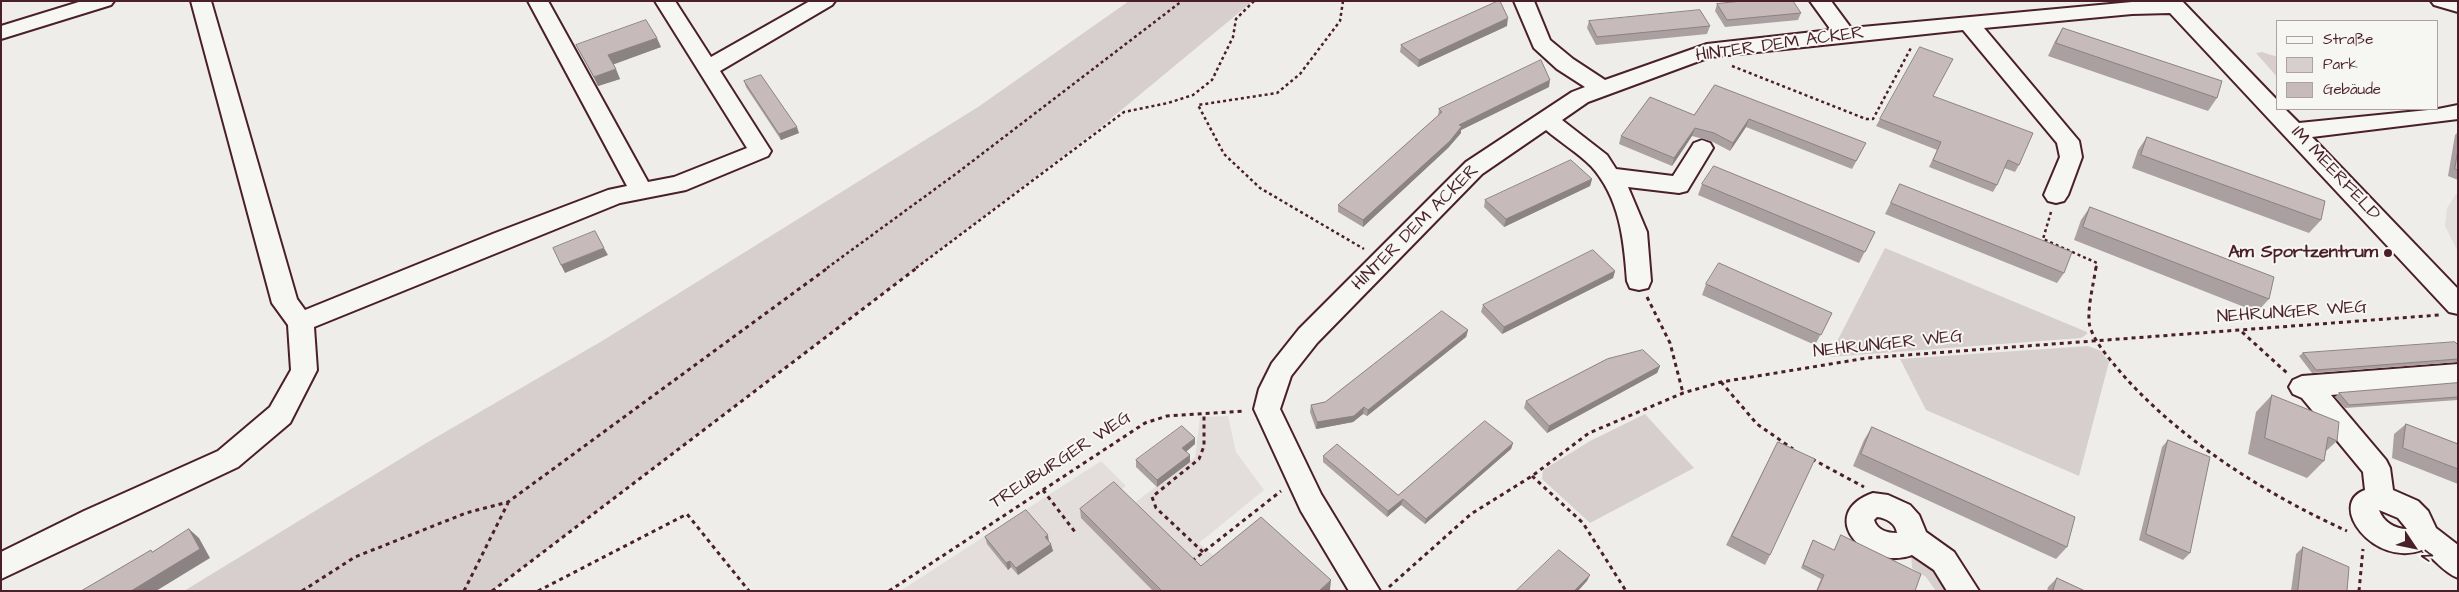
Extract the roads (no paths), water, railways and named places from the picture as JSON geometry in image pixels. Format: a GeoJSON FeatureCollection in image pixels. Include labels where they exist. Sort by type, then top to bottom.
{"type":"FeatureCollection","features":[{"type":"Feature","properties":{"kind":"street"},"geometry":{"type":"LineString","coordinates":[[1,32],[104,1]]}},
{"type":"Feature","properties":{"kind":"street"},"geometry":{"type":"LineString","coordinates":[[1,566],[94,520],[228,459],[280,415],[304,370],[301,322],[285,303],[201,1]]}},
{"type":"Feature","properties":{"kind":"street"},"geometry":{"type":"LineString","coordinates":[[538,1],[642,191]]}},
{"type":"Feature","properties":{"kind":"street"},"geometry":{"type":"LineString","coordinates":[[301,322],[513,235],[616,196],[678,184],[760,151],[664,1]]}},
{"type":"Feature","properties":{"kind":"street"},"geometry":{"type":"LineString","coordinates":[[707,68],[824,1]]}},
{"type":"Feature","properties":{"kind":"street"},"geometry":{"type":"LineString","coordinates":[[1524,1],[1541,43],[1565,64],[1601,88]]}},
{"type":"Feature","properties":{"kind":"street"},"geometry":{"type":"LineString","coordinates":[[1820,1],[1845,35]]}},
{"type":"Feature","properties":{"kind":"street"},"geometry":{"type":"LineString","coordinates":[[2442,1],[2458,6]]}},
{"type":"Feature","properties":{"kind":"street","name":"HINTER DEM ACKER"},"geometry":{"type":"LineString","coordinates":[[1364,591],[1312,502],[1267,409],[1272,389],[1281,370],[1302,342],[1474,168],[1580,97],[1706,51],[2134,5],[2172,4]]}},
{"type":"Feature","properties":{"kind":"street","name":"IM MEERFELD"},"geometry":{"type":"LineString","coordinates":[[2172,4],[2295,131],[2452,310]]}},
{"type":"Feature","properties":{"kind":"street"},"geometry":{"type":"LineString","coordinates":[[1969,23],[2068,141],[2071,157],[2056,195]]}},
{"type":"Feature","properties":{"kind":"street"},"geometry":{"type":"LineString","coordinates":[[2295,131],[2458,112]]}},
{"type":"Feature","properties":{"kind":"street"},"geometry":{"type":"LineString","coordinates":[[1546,119],[1599,161],[1620,194],[1635,232],[1639,281]]}},
{"type":"Feature","properties":{"kind":"street"},"geometry":{"type":"LineString","coordinates":[[1609,176],[1679,185],[1702,148]]}},
{"type":"Feature","properties":{"kind":"street"},"geometry":{"type":"LineString","coordinates":[[2380,498],[2376,468],[2305,387],[2458,374]]}},
{"type":"Feature","properties":{"kind":"street"},"geometry":{"type":"LineString","coordinates":[[2380,498],[2406,507],[2416,516],[2422,526],[2422,535],[2416,541],[2393,540],[2367,531],[2364,505],[2370,500],[2380,498]]}},
{"type":"Feature","properties":{"kind":"street"},"geometry":{"type":"LineString","coordinates":[[1873,505],[1888,506],[1902,514],[1909,521],[1912,538],[1944,561],[1964,591]]}},
{"type":"Feature","properties":{"kind":"street"},"geometry":{"type":"LineString","coordinates":[[2422,535],[2441,547],[2458,565]]}},
{"type":"Feature","properties":{"kind":"place","name":"Am Sportzentrum"},"geometry":{"type":"Point","coordinates":[2388,253]}}]}
